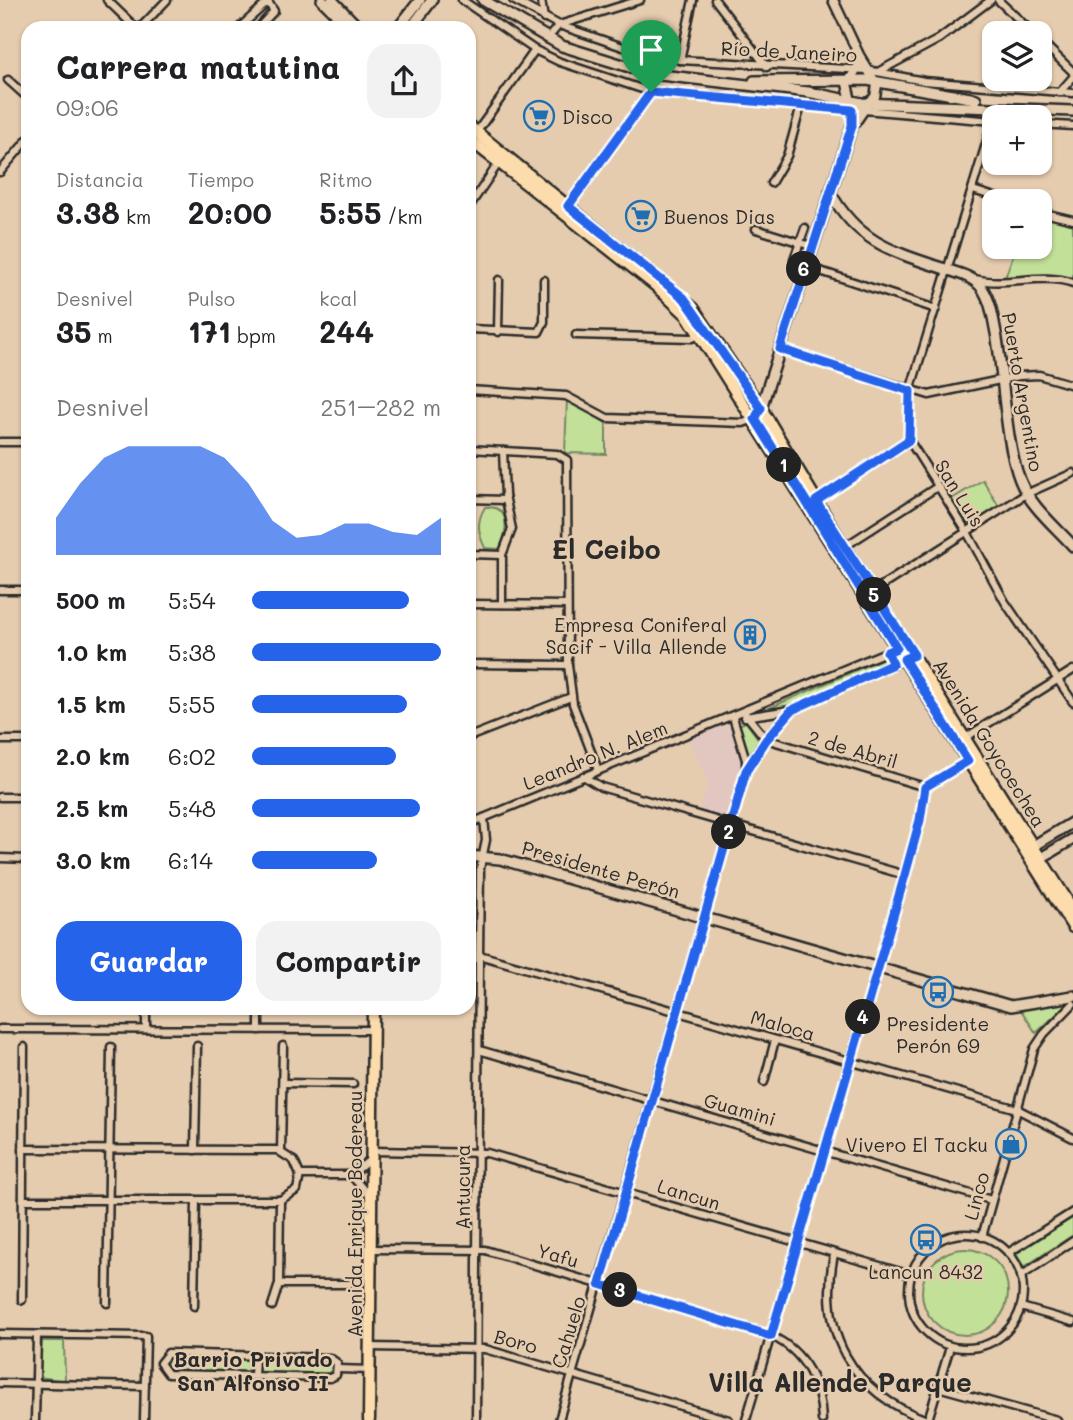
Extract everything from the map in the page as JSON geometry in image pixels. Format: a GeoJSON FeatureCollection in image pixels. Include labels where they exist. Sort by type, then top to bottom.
{"type":"FeatureCollection","features":[{"type":"Feature","properties":{"kind":"main road"},"geometry":{"type":"LineString","coordinates":[[322,0],[343,21]]}},
{"type":"Feature","properties":{"kind":"main road"},"geometry":{"type":"LineString","coordinates":[[332,0],[352,21]]}},
{"type":"Feature","properties":{"kind":"main road"},"geometry":{"type":"LineString","coordinates":[[404,21],[420,0]]}},
{"type":"Feature","properties":{"kind":"main road"},"geometry":{"type":"LineString","coordinates":[[416,21],[432,0]]}},
{"type":"Feature","properties":{"kind":"main road"},"geometry":{"type":"LineString","coordinates":[[486,1],[547,38],[602,61],[685,80],[808,92],[858,106],[1073,108]]}},
{"type":"Feature","properties":{"kind":"main road"},"geometry":{"type":"LineString","coordinates":[[685,80],[848,80],[877,77],[967,99],[1073,108]]}},
{"type":"Feature","properties":{"kind":"main road"},"geometry":{"type":"LineString","coordinates":[[755,419],[761,408],[858,106]]}},
{"type":"Feature","properties":{"kind":"main road","name":"Avenida Goycoechea"},"geometry":{"type":"LineString","coordinates":[[476,137],[684,298],[761,408],[872,592],[897,648]]}},
{"type":"Feature","properties":{"kind":"main road","name":"Avenida Goycoechea"},"geometry":{"type":"LineString","coordinates":[[476,139],[498,164],[670,297],[702,335],[897,648],[909,657],[965,737],[1073,927]]}},
{"type":"Feature","properties":{"kind":"main road"},"geometry":{"type":"LineString","coordinates":[[830,192],[849,221],[868,238],[890,251],[972,279]]}},
{"type":"Feature","properties":{"kind":"main road","name":"Puerto Argentino"},"geometry":{"type":"LineString","coordinates":[[972,279],[984,291],[990,304],[1016,469],[1026,494],[1073,546]]}},
{"type":"Feature","properties":{"kind":"main road","name":"Avenida Goycoechea"},"geometry":{"type":"LineString","coordinates":[[909,657],[968,761],[1073,910]]}},
{"type":"Feature","properties":{"kind":"main road"},"geometry":{"type":"LineString","coordinates":[[1033,855],[1073,822]]}},
{"type":"Feature","properties":{"kind":"main road"},"geometry":{"type":"LineString","coordinates":[[1033,855],[1073,839]]}},
{"type":"Feature","properties":{"kind":"main road","name":"Presidente Perón"},"geometry":{"type":"LineString","coordinates":[[476,856],[705,917],[1011,1006],[1073,996]]}},
{"type":"Feature","properties":{"kind":"main road","name":"Avenida Enrique Bodereau"},"geometry":{"type":"LineString","coordinates":[[369,1420],[373,1015]]}},
{"type":"Feature","properties":{"kind":"street"},"geometry":{"type":"LineString","coordinates":[[107,0],[130,21]]}},
{"type":"Feature","properties":{"kind":"street"},"geometry":{"type":"LineString","coordinates":[[145,21],[167,0]]}},
{"type":"Feature","properties":{"kind":"street"},"geometry":{"type":"LineString","coordinates":[[462,0],[535,50],[560,62],[651,92],[801,106],[858,106],[982,120]]}},
{"type":"Feature","properties":{"kind":"street","name":"Río de Janeiro"},"geometry":{"type":"LineString","coordinates":[[513,0],[559,25],[623,47],[680,61],[867,70]]}},
{"type":"Feature","properties":{"kind":"street"},"geometry":{"type":"LineString","coordinates":[[541,0],[544,19]]}},
{"type":"Feature","properties":{"kind":"street"},"geometry":{"type":"LineString","coordinates":[[547,38],[559,25],[640,0]]}},
{"type":"Feature","properties":{"kind":"street"},"geometry":{"type":"LineString","coordinates":[[680,61],[694,0]]}},
{"type":"Feature","properties":{"kind":"street"},"geometry":{"type":"LineString","coordinates":[[715,0],[766,67]]}},
{"type":"Feature","properties":{"kind":"street"},"geometry":{"type":"LineString","coordinates":[[833,0],[867,70],[877,77]]}},
{"type":"Feature","properties":{"kind":"street"},"geometry":{"type":"LineString","coordinates":[[877,77],[939,39],[991,0]]}},
{"type":"Feature","properties":{"kind":"street"},"geometry":{"type":"LineString","coordinates":[[998,0],[1020,21]]}},
{"type":"Feature","properties":{"kind":"street"},"geometry":{"type":"LineString","coordinates":[[247,21],[268,2],[274,11],[265,21]]}},
{"type":"Feature","properties":{"kind":"street"},"geometry":{"type":"LineString","coordinates":[[476,127],[535,50]]}},
{"type":"Feature","properties":{"kind":"street"},"geometry":{"type":"LineString","coordinates":[[1052,52],[1073,74],[1060,92]]}},
{"type":"Feature","properties":{"kind":"street"},"geometry":{"type":"LineString","coordinates":[[858,106],[846,89],[848,80],[856,70],[859,55]]}},
{"type":"Feature","properties":{"kind":"street"},"geometry":{"type":"LineString","coordinates":[[858,106],[878,92],[877,77]]}},
{"type":"Feature","properties":{"kind":"street","name":"Río de Janeiro"},"geometry":{"type":"LineString","coordinates":[[877,77],[1073,93]]}},
{"type":"Feature","properties":{"kind":"street"},"geometry":{"type":"LineString","coordinates":[[8,80],[21,91]]}},
{"type":"Feature","properties":{"kind":"street"},"geometry":{"type":"LineString","coordinates":[[568,206],[651,92]]}},
{"type":"Feature","properties":{"kind":"street"},"geometry":{"type":"LineString","coordinates":[[771,183],[787,156],[801,106]]}},
{"type":"Feature","properties":{"kind":"street"},"geometry":{"type":"LineString","coordinates":[[1052,125],[1073,126]]}},
{"type":"Feature","properties":{"kind":"street"},"geometry":{"type":"LineString","coordinates":[[2,166],[21,146]]}},
{"type":"Feature","properties":{"kind":"street"},"geometry":{"type":"LineString","coordinates":[[816,501],[909,440],[910,391],[982,162]]}},
{"type":"Feature","properties":{"kind":"street"},"geometry":{"type":"LineString","coordinates":[[476,197],[498,164]]}},
{"type":"Feature","properties":{"kind":"street"},"geometry":{"type":"LineString","coordinates":[[974,190],[982,193]]}},
{"type":"Feature","properties":{"kind":"street"},"geometry":{"type":"LineString","coordinates":[[1052,215],[1073,220]]}},
{"type":"Feature","properties":{"kind":"street"},"geometry":{"type":"LineString","coordinates":[[794,259],[805,228]]}},
{"type":"Feature","properties":{"kind":"street"},"geometry":{"type":"LineString","coordinates":[[756,229],[811,246]]}},
{"type":"Feature","properties":{"kind":"street"},"geometry":{"type":"LineString","coordinates":[[805,266],[936,309]]}},
{"type":"Feature","properties":{"kind":"street"},"geometry":{"type":"LineString","coordinates":[[972,279],[1001,284],[1051,279],[1073,283]]}},
{"type":"Feature","properties":{"kind":"street"},"geometry":{"type":"LineString","coordinates":[[498,332],[499,280]]}},
{"type":"Feature","properties":{"kind":"street"},"geometry":{"type":"LineString","coordinates":[[476,330],[539,332],[543,329],[544,280]]}},
{"type":"Feature","properties":{"kind":"street"},"geometry":{"type":"LineString","coordinates":[[576,335],[692,338],[702,335]]}},
{"type":"Feature","properties":{"kind":"street"},"geometry":{"type":"LineString","coordinates":[[780,349],[910,391],[937,395],[1003,378],[1040,375],[1072,382]]}},
{"type":"Feature","properties":{"kind":"street"},"geometry":{"type":"LineString","coordinates":[[476,390],[566,396],[607,418],[743,423],[755,419]]}},
{"type":"Feature","properties":{"kind":"street","name":"San Luis"},"geometry":{"type":"LineString","coordinates":[[909,440],[967,532],[1005,602],[1073,702]]}},
{"type":"Feature","properties":{"kind":"street"},"geometry":{"type":"LineString","coordinates":[[0,442],[21,442]]}},
{"type":"Feature","properties":{"kind":"street"},"geometry":{"type":"LineString","coordinates":[[476,449],[557,454],[565,457],[568,665],[571,697],[598,769]]}},
{"type":"Feature","properties":{"kind":"street"},"geometry":{"type":"LineString","coordinates":[[502,604],[502,555],[512,529],[505,500],[503,451]]}},
{"type":"Feature","properties":{"kind":"street"},"geometry":{"type":"LineString","coordinates":[[872,592],[1026,494],[1073,473]]}},
{"type":"Feature","properties":{"kind":"street"},"geometry":{"type":"LineString","coordinates":[[844,547],[937,487]]}},
{"type":"Feature","properties":{"kind":"street"},"geometry":{"type":"LineString","coordinates":[[476,499],[505,500]]}},
{"type":"Feature","properties":{"kind":"street"},"geometry":{"type":"LineString","coordinates":[[476,554],[502,555]]}},
{"type":"Feature","properties":{"kind":"street"},"geometry":{"type":"LineString","coordinates":[[0,590],[21,590]]}},
{"type":"Feature","properties":{"kind":"street"},"geometry":{"type":"LineString","coordinates":[[476,604],[567,605]]}},
{"type":"Feature","properties":{"kind":"street"},"geometry":{"type":"LineString","coordinates":[[893,664],[897,648]]}},
{"type":"Feature","properties":{"kind":"street","name":"Leandro N. Alem"},"geometry":{"type":"LineString","coordinates":[[746,714],[897,648]]}},
{"type":"Feature","properties":{"kind":"street","name":"Leandro N. Alem"},"geometry":{"type":"LineString","coordinates":[[476,821],[598,769],[733,717],[792,710],[909,657]]}},
{"type":"Feature","properties":{"kind":"street"},"geometry":{"type":"LineString","coordinates":[[476,664],[568,665]]}},
{"type":"Feature","properties":{"kind":"street"},"geometry":{"type":"LineString","coordinates":[[965,737],[1073,670]]}},
{"type":"Feature","properties":{"kind":"street"},"geometry":{"type":"LineString","coordinates":[[476,734],[571,697]]}},
{"type":"Feature","properties":{"kind":"street","name":"Leandro N. Alem"},"geometry":{"type":"LineString","coordinates":[[746,771],[766,740],[792,710]]}},
{"type":"Feature","properties":{"kind":"street"},"geometry":{"type":"LineString","coordinates":[[746,714],[766,740]]}},
{"type":"Feature","properties":{"kind":"street"},"geometry":{"type":"LineString","coordinates":[[733,717],[746,757],[746,771]]}},
{"type":"Feature","properties":{"kind":"street"},"geometry":{"type":"LineString","coordinates":[[0,740],[21,740]]}},
{"type":"Feature","properties":{"kind":"street","name":"2 de Abril"},"geometry":{"type":"LineString","coordinates":[[766,740],[925,787]]}},
{"type":"Feature","properties":{"kind":"street"},"geometry":{"type":"LineString","coordinates":[[746,1420],[905,875],[920,820],[925,787],[968,761]]}},
{"type":"Feature","properties":{"kind":"street","name":"Cahuelo"},"geometry":{"type":"LineString","coordinates":[[559,1420],[746,771]]}},
{"type":"Feature","properties":{"kind":"street"},"geometry":{"type":"LineString","coordinates":[[583,776],[601,787],[905,875]]}},
{"type":"Feature","properties":{"kind":"street"},"geometry":{"type":"LineString","coordinates":[[0,797],[21,797]]}},
{"type":"Feature","properties":{"kind":"street","name":"Antucura"},"geometry":{"type":"LineString","coordinates":[[476,1420],[479,955],[486,840],[484,818]]}},
{"type":"Feature","properties":{"kind":"street"},"geometry":{"type":"LineString","coordinates":[[0,858],[21,859]]}},
{"type":"Feature","properties":{"kind":"street","name":"Maloca"},"geometry":{"type":"LineString","coordinates":[[479,955],[1017,1110],[1073,1138]]}},
{"type":"Feature","properties":{"kind":"street","name":"Linco"},"geometry":{"type":"LineString","coordinates":[[1021,1276],[1008,1254],[982,1237],[1036,1045],[1073,1004]]}},
{"type":"Feature","properties":{"kind":"street"},"geometry":{"type":"LineString","coordinates":[[146,1015],[146,1029]]}},
{"type":"Feature","properties":{"kind":"street"},"geometry":{"type":"LineString","coordinates":[[259,1015],[259,1030]]}},
{"type":"Feature","properties":{"kind":"street"},"geometry":{"type":"LineString","coordinates":[[0,1029],[373,1030]]}},
{"type":"Feature","properties":{"kind":"street"},"geometry":{"type":"LineString","coordinates":[[764,1082],[775,1040]]}},
{"type":"Feature","properties":{"kind":"street"},"geometry":{"type":"LineString","coordinates":[[195,1150],[197,1046]]}},
{"type":"Feature","properties":{"kind":"street"},"geometry":{"type":"LineString","coordinates":[[281,1152],[283,1046]]}},
{"type":"Feature","properties":{"kind":"street"},"geometry":{"type":"LineString","coordinates":[[22,1300],[24,1047]]}},
{"type":"Feature","properties":{"kind":"street"},"geometry":{"type":"LineString","coordinates":[[107,1303],[111,1047]]}},
{"type":"Feature","properties":{"kind":"street","name":"Guamini"},"geometry":{"type":"LineString","coordinates":[[479,1050],[991,1200]]}},
{"type":"Feature","properties":{"kind":"street"},"geometry":{"type":"LineString","coordinates":[[283,1083],[353,1084]]}},
{"type":"Feature","properties":{"kind":"street"},"geometry":{"type":"LineString","coordinates":[[23,1149],[281,1152],[294,1161],[300,1175],[297,1190],[280,1200],[23,1200]]}},
{"type":"Feature","properties":{"kind":"street","name":"Lancun"},"geometry":{"type":"LineString","coordinates":[[372,1154],[477,1152],[626,1192],[911,1275]]}},
{"type":"Feature","properties":{"kind":"street"},"geometry":{"type":"LineString","coordinates":[[300,1175],[351,1175],[372,1154]]}},
{"type":"Feature","properties":{"kind":"street"},"geometry":{"type":"LineString","coordinates":[[351,1175],[371,1198]]}},
{"type":"Feature","properties":{"kind":"street"},"geometry":{"type":"LineString","coordinates":[[194,1306],[196,1200]]}},
{"type":"Feature","properties":{"kind":"street"},"geometry":{"type":"LineString","coordinates":[[272,1306],[279,1284],[280,1200]]}},
{"type":"Feature","properties":{"kind":"street"},"geometry":{"type":"LineString","coordinates":[[1008,1254],[1073,1212]]}},
{"type":"Feature","properties":{"kind":"street"},"geometry":{"type":"LineString","coordinates":[[982,1237],[957,1235],[933,1245],[924,1253],[911,1275],[911,1306],[916,1320],[926,1332],[950,1346],[967,1348],[994,1340],[1006,1332],[1021,1307],[1021,1276],[1073,1241]]}},
{"type":"Feature","properties":{"kind":"street","name":"Yafu"},"geometry":{"type":"LineString","coordinates":[[372,1249],[478,1250],[771,1336]]}},
{"type":"Feature","properties":{"kind":"street"},"geometry":{"type":"LineString","coordinates":[[834,1254],[830,1276],[830,1308],[845,1355],[873,1391],[893,1405],[928,1420],[950,1346]]}},
{"type":"Feature","properties":{"kind":"street"},"geometry":{"type":"LineString","coordinates":[[279,1284],[349,1284]]}},
{"type":"Feature","properties":{"kind":"street"},"geometry":{"type":"LineString","coordinates":[[1021,1307],[1073,1322]]}},
{"type":"Feature","properties":{"kind":"street"},"geometry":{"type":"LineString","coordinates":[[0,1334],[146,1336],[144,1420]]}},
{"type":"Feature","properties":{"kind":"street"},"geometry":{"type":"LineString","coordinates":[[35,1420],[37,1336]]}},
{"type":"Feature","properties":{"kind":"street"},"geometry":{"type":"LineString","coordinates":[[771,1336],[791,1348],[809,1370],[817,1384],[822,1420]]}},
{"type":"Feature","properties":{"kind":"street","name":"Boro"},"geometry":{"type":"LineString","coordinates":[[370,1347],[477,1348],[729,1420]]}},
{"type":"Feature","properties":{"kind":"street"},"geometry":{"type":"LineString","coordinates":[[168,1353],[330,1358],[337,1363],[339,1369],[337,1375],[330,1378],[167,1374],[160,1363],[168,1353]]}},
{"type":"Feature","properties":{"kind":"street"},"geometry":{"type":"LineString","coordinates":[[254,1376],[255,1356]]}},
{"type":"Feature","properties":{"kind":"street"},"geometry":{"type":"LineString","coordinates":[[339,1369],[370,1370]]}},
{"type":"Feature","properties":{"kind":"street"},"geometry":{"type":"LineString","coordinates":[[0,1382],[145,1386]]}},
{"type":"Feature","properties":{"kind":"street"},"geometry":{"type":"LineString","coordinates":[[938,1387],[1057,1420]]}},
{"type":"Feature","properties":{"kind":"shaded area"},"geometry":{"type":"Polygon","coordinates":[[[731,723],[742,763],[728,819],[699,811],[708,783],[688,739],[731,723]]]}},
{"type":"Feature","properties":{"kind":"green space"},"geometry":{"type":"Polygon","coordinates":[[[1052,217],[1073,222],[1073,280],[1046,275],[1005,278],[1012,259],[1052,259],[1052,217]]]}},
{"type":"Feature","properties":{"kind":"green space"},"geometry":{"type":"Polygon","coordinates":[[[567,399],[606,423],[606,454],[565,453],[567,399]]]}},
{"type":"Feature","properties":{"kind":"green space"},"geometry":{"type":"Polygon","coordinates":[[[983,480],[1001,510],[968,529],[950,500],[983,480]]]}},
{"type":"Feature","properties":{"kind":"green space"},"geometry":{"type":"Polygon","coordinates":[[[485,507],[500,510],[503,515],[505,528],[500,549],[485,548],[483,543],[479,523],[485,507]]]}},
{"type":"Feature","properties":{"kind":"green space"},"geometry":{"type":"Polygon","coordinates":[[[886,657],[890,663],[793,705],[758,713],[886,657]]]}},
{"type":"Feature","properties":{"kind":"green space"},"geometry":{"type":"Polygon","coordinates":[[[746,722],[759,740],[748,757],[738,725],[746,722]]]}},
{"type":"Feature","properties":{"kind":"green space"},"geometry":{"type":"Polygon","coordinates":[[[1073,999],[1036,1033],[1019,1007],[1073,999]]]}},
{"type":"Feature","properties":{"kind":"green space"},"geometry":{"type":"Polygon","coordinates":[[[1073,1217],[1073,1235],[1024,1267],[1016,1254],[1073,1217]]]}},
{"type":"Feature","properties":{"kind":"green space"},"geometry":{"type":"Polygon","coordinates":[[[965,1249],[989,1256],[1001,1268],[1008,1292],[1001,1316],[989,1328],[965,1335],[941,1328],[929,1316],[922,1292],[929,1268],[941,1256],[965,1249]]]}},
{"type":"Feature","properties":{"kind":"green space"},"geometry":{"type":"Polygon","coordinates":[[[42,1341],[64,1341],[65,1381],[39,1377],[42,1341]]]}},
{"type":"Feature","properties":{"kind":"green space"},"geometry":{"type":"Polygon","coordinates":[[[168,1355],[248,1357],[248,1373],[171,1370],[164,1364],[168,1355]]]}},
{"type":"Feature","properties":{"kind":"green space"},"geometry":{"type":"Polygon","coordinates":[[[258,1358],[328,1362],[332,1370],[327,1374],[257,1372],[258,1358]]]}},
{"type":"Feature","properties":{"kind":"place","name":"Disco"},"geometry":{"type":"Point","coordinates":[539,116]}},
{"type":"Feature","properties":{"kind":"place","name":"Buenos Dias"},"geometry":{"type":"Point","coordinates":[641,216]}},
{"type":"Feature","properties":{"kind":"place","name":"Empresa Coniferal Sacif - Villa Allende"},"geometry":{"type":"Point","coordinates":[750,635]}},
{"type":"Feature","properties":{"kind":"place","name":"Presidente Perón 69"},"geometry":{"type":"Point","coordinates":[938,992]}},
{"type":"Feature","properties":{"kind":"place","name":"Vivero El Tacku"},"geometry":{"type":"Point","coordinates":[1011,1144]}},
{"type":"Feature","properties":{"kind":"place","name":"Lancun 8432"},"geometry":{"type":"Point","coordinates":[926,1240]}},
{"type":"Feature","properties":{"kind":"district","name":"El Ceibo"},"geometry":{"type":"Point","coordinates":[606,549]}},
{"type":"Feature","properties":{"kind":"district","name":"Barrio Privado San Alfonso II"},"geometry":{"type":"Point","coordinates":[253,1370]}},
{"type":"Feature","properties":{"kind":"district","name":"Villa Allende Parque"},"geometry":{"type":"Point","coordinates":[840,1382]}},
{"type":"Feature","properties":{"kind":"route"},"geometry":{"type":"LineString","coordinates":[[651,92],[852,110],[852,126],[811,246],[780,349],[910,391],[909,440],[816,501],[914,655],[904,659],[968,761],[925,787],[920,820],[905,875],[771,1336],[600,1284],[746,771],[757,751],[782,718],[792,710],[893,664],[887,652],[897,648],[755,419],[761,408],[701,318],[684,298],[568,206],[651,92]]}}]}
